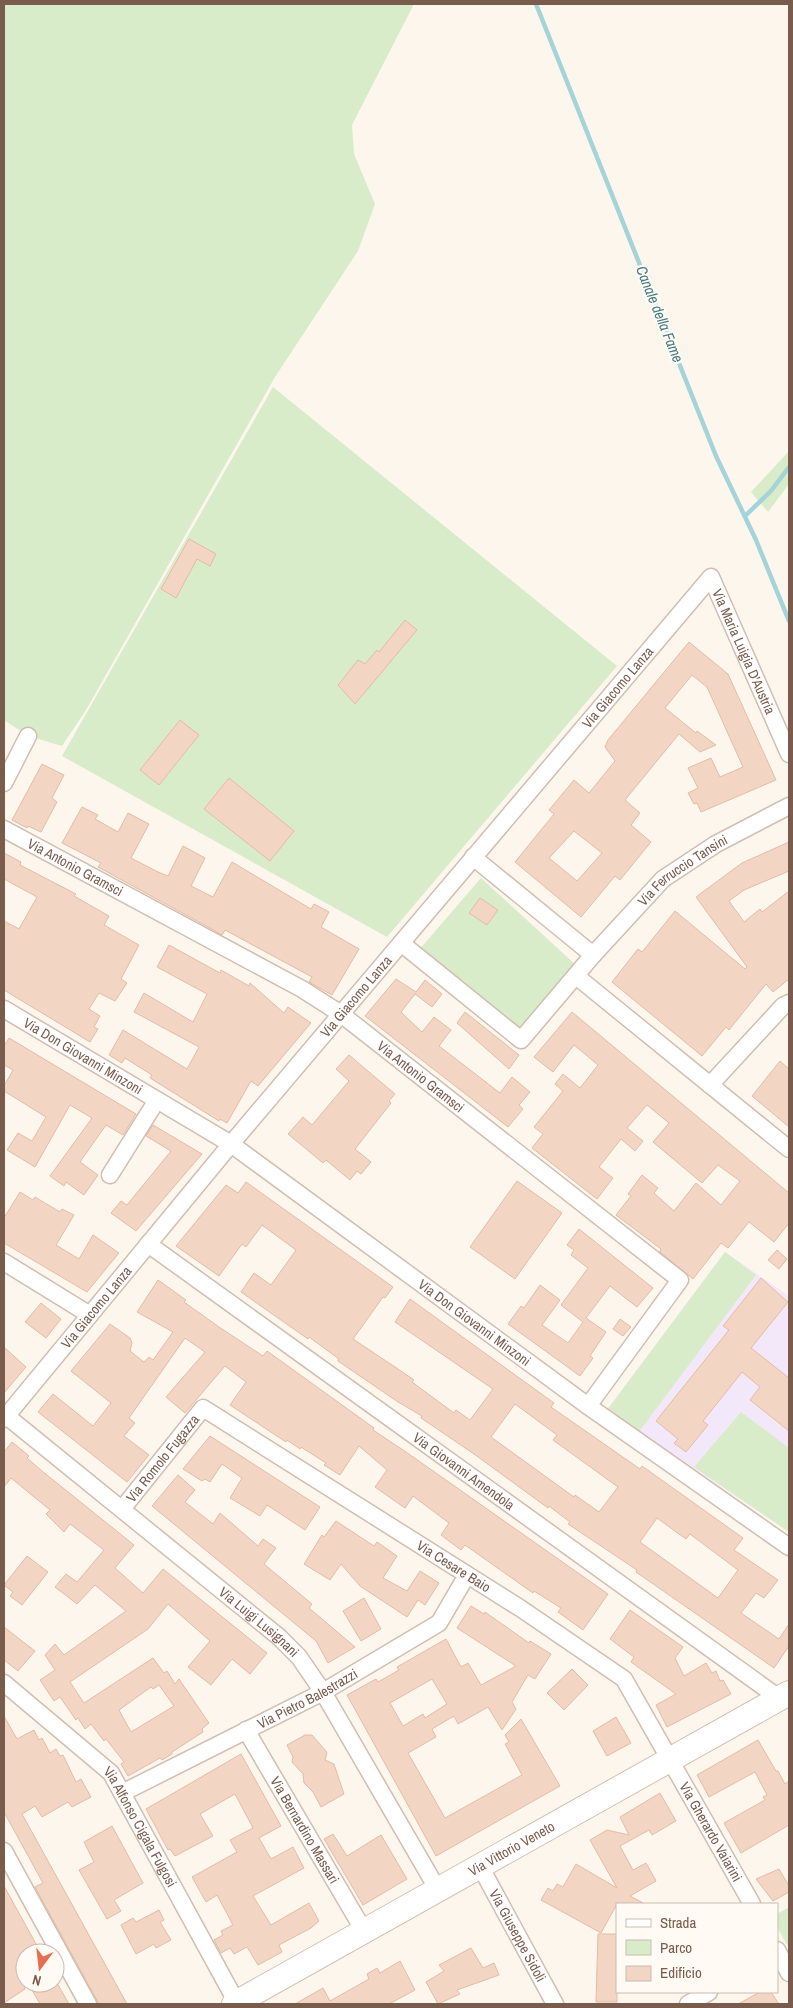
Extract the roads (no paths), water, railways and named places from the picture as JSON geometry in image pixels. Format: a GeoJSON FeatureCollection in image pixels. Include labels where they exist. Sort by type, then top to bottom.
{"type":"FeatureCollection","features":[{"type":"Feature","properties":{"kind":"main road","name":"Via Vittorio Veneto"},"geometry":{"type":"LineString","coordinates":[[235,2003],[784,1696]]}},
{"type":"Feature","properties":{"kind":"street","name":"Via Maria Luigia D'Austria"},"geometry":{"type":"LineString","coordinates":[[711,577],[789,754]]}},
{"type":"Feature","properties":{"kind":"street","name":"Via Giacomo Lanza"},"geometry":{"type":"LineString","coordinates":[[5,1416],[473,856],[711,577]]}},
{"type":"Feature","properties":{"kind":"street"},"geometry":{"type":"LineString","coordinates":[[4,783],[28,736]]}},
{"type":"Feature","properties":{"kind":"street","name":"Via Ferruccio Tansini"},"geometry":{"type":"LineString","coordinates":[[401,943],[521,1040],[593,955],[663,879],[716,844],[789,806]]}},
{"type":"Feature","properties":{"kind":"street","name":"Via Antonio Gramsci"},"geometry":{"type":"LineString","coordinates":[[4,829],[302,989],[341,1014],[680,1280],[588,1406]]}},
{"type":"Feature","properties":{"kind":"street"},"geometry":{"type":"LineString","coordinates":[[473,856],[593,955]]}},
{"type":"Feature","properties":{"kind":"street"},"geometry":{"type":"LineString","coordinates":[[576,976],[789,1149]]}},
{"type":"Feature","properties":{"kind":"street"},"geometry":{"type":"LineString","coordinates":[[710,1084],[783,1006],[789,1003]]}},
{"type":"Feature","properties":{"kind":"street","name":"Via Don Giovanni Minzoni"},"geometry":{"type":"LineString","coordinates":[[6,1015],[231,1144],[588,1406],[789,1547]]}},
{"type":"Feature","properties":{"kind":"street","name":"Via Don Giovanni Minzoni"},"geometry":{"type":"LineString","coordinates":[[110,1175],[157,1100]]}},
{"type":"Feature","properties":{"kind":"street","name":"Via Giovanni Amendola"},"geometry":{"type":"LineString","coordinates":[[148,1244],[784,1696]]}},
{"type":"Feature","properties":{"kind":"street"},"geometry":{"type":"LineString","coordinates":[[4,1262],[90,1315]]}},
{"type":"Feature","properties":{"kind":"street","name":"Via Romolo Fugazza"},"geometry":{"type":"LineString","coordinates":[[122,1509],[203,1408]]}},
{"type":"Feature","properties":{"kind":"street","name":"Via Cesare Baio"},"geometry":{"type":"LineString","coordinates":[[203,1408],[467,1575],[624,1679],[670,1760]]}},
{"type":"Feature","properties":{"kind":"street","name":"Via Luigi Lusignani"},"geometry":{"type":"LineString","coordinates":[[5,1416],[280,1637],[299,1657],[323,1692],[438,1890]]}},
{"type":"Feature","properties":{"kind":"street","name":"Via Pietro Balestrazzi"},"geometry":{"type":"LineString","coordinates":[[122,1793],[323,1692],[439,1623],[467,1575]]}},
{"type":"Feature","properties":{"kind":"street","name":"Via Alfonso Cigala Fulgosi"},"geometry":{"type":"LineString","coordinates":[[4,1683],[111,1773],[235,2003]]}},
{"type":"Feature","properties":{"kind":"street","name":"Via Bernardino Massari"},"geometry":{"type":"LineString","coordinates":[[246,1730],[364,1931]]}},
{"type":"Feature","properties":{"kind":"street","name":"Via Gherardo Vaiarini"},"geometry":{"type":"LineString","coordinates":[[670,1760],[751,1903]]}},
{"type":"Feature","properties":{"kind":"street"},"geometry":{"type":"LineString","coordinates":[[4,1850],[88,2004]]}},
{"type":"Feature","properties":{"kind":"street","name":"Via Giuseppe Sidoli"},"geometry":{"type":"LineString","coordinates":[[480,1866],[555,2004]]}},
{"type":"Feature","properties":{"kind":"street"},"geometry":{"type":"LineString","coordinates":[[778,1953],[789,1972]]}},
{"type":"Feature","properties":{"kind":"street"},"geometry":{"type":"LineString","coordinates":[[688,2004],[707,1993]]}},
{"type":"Feature","properties":{"kind":"waterway","name":"Canale della Fame"},"geometry":{"type":"LineString","coordinates":[[536,4],[716,456],[756,540],[789,621]]}},
{"type":"Feature","properties":{"kind":"waterway"},"geometry":{"type":"LineString","coordinates":[[745,516],[771,491],[789,467]]}}]}
